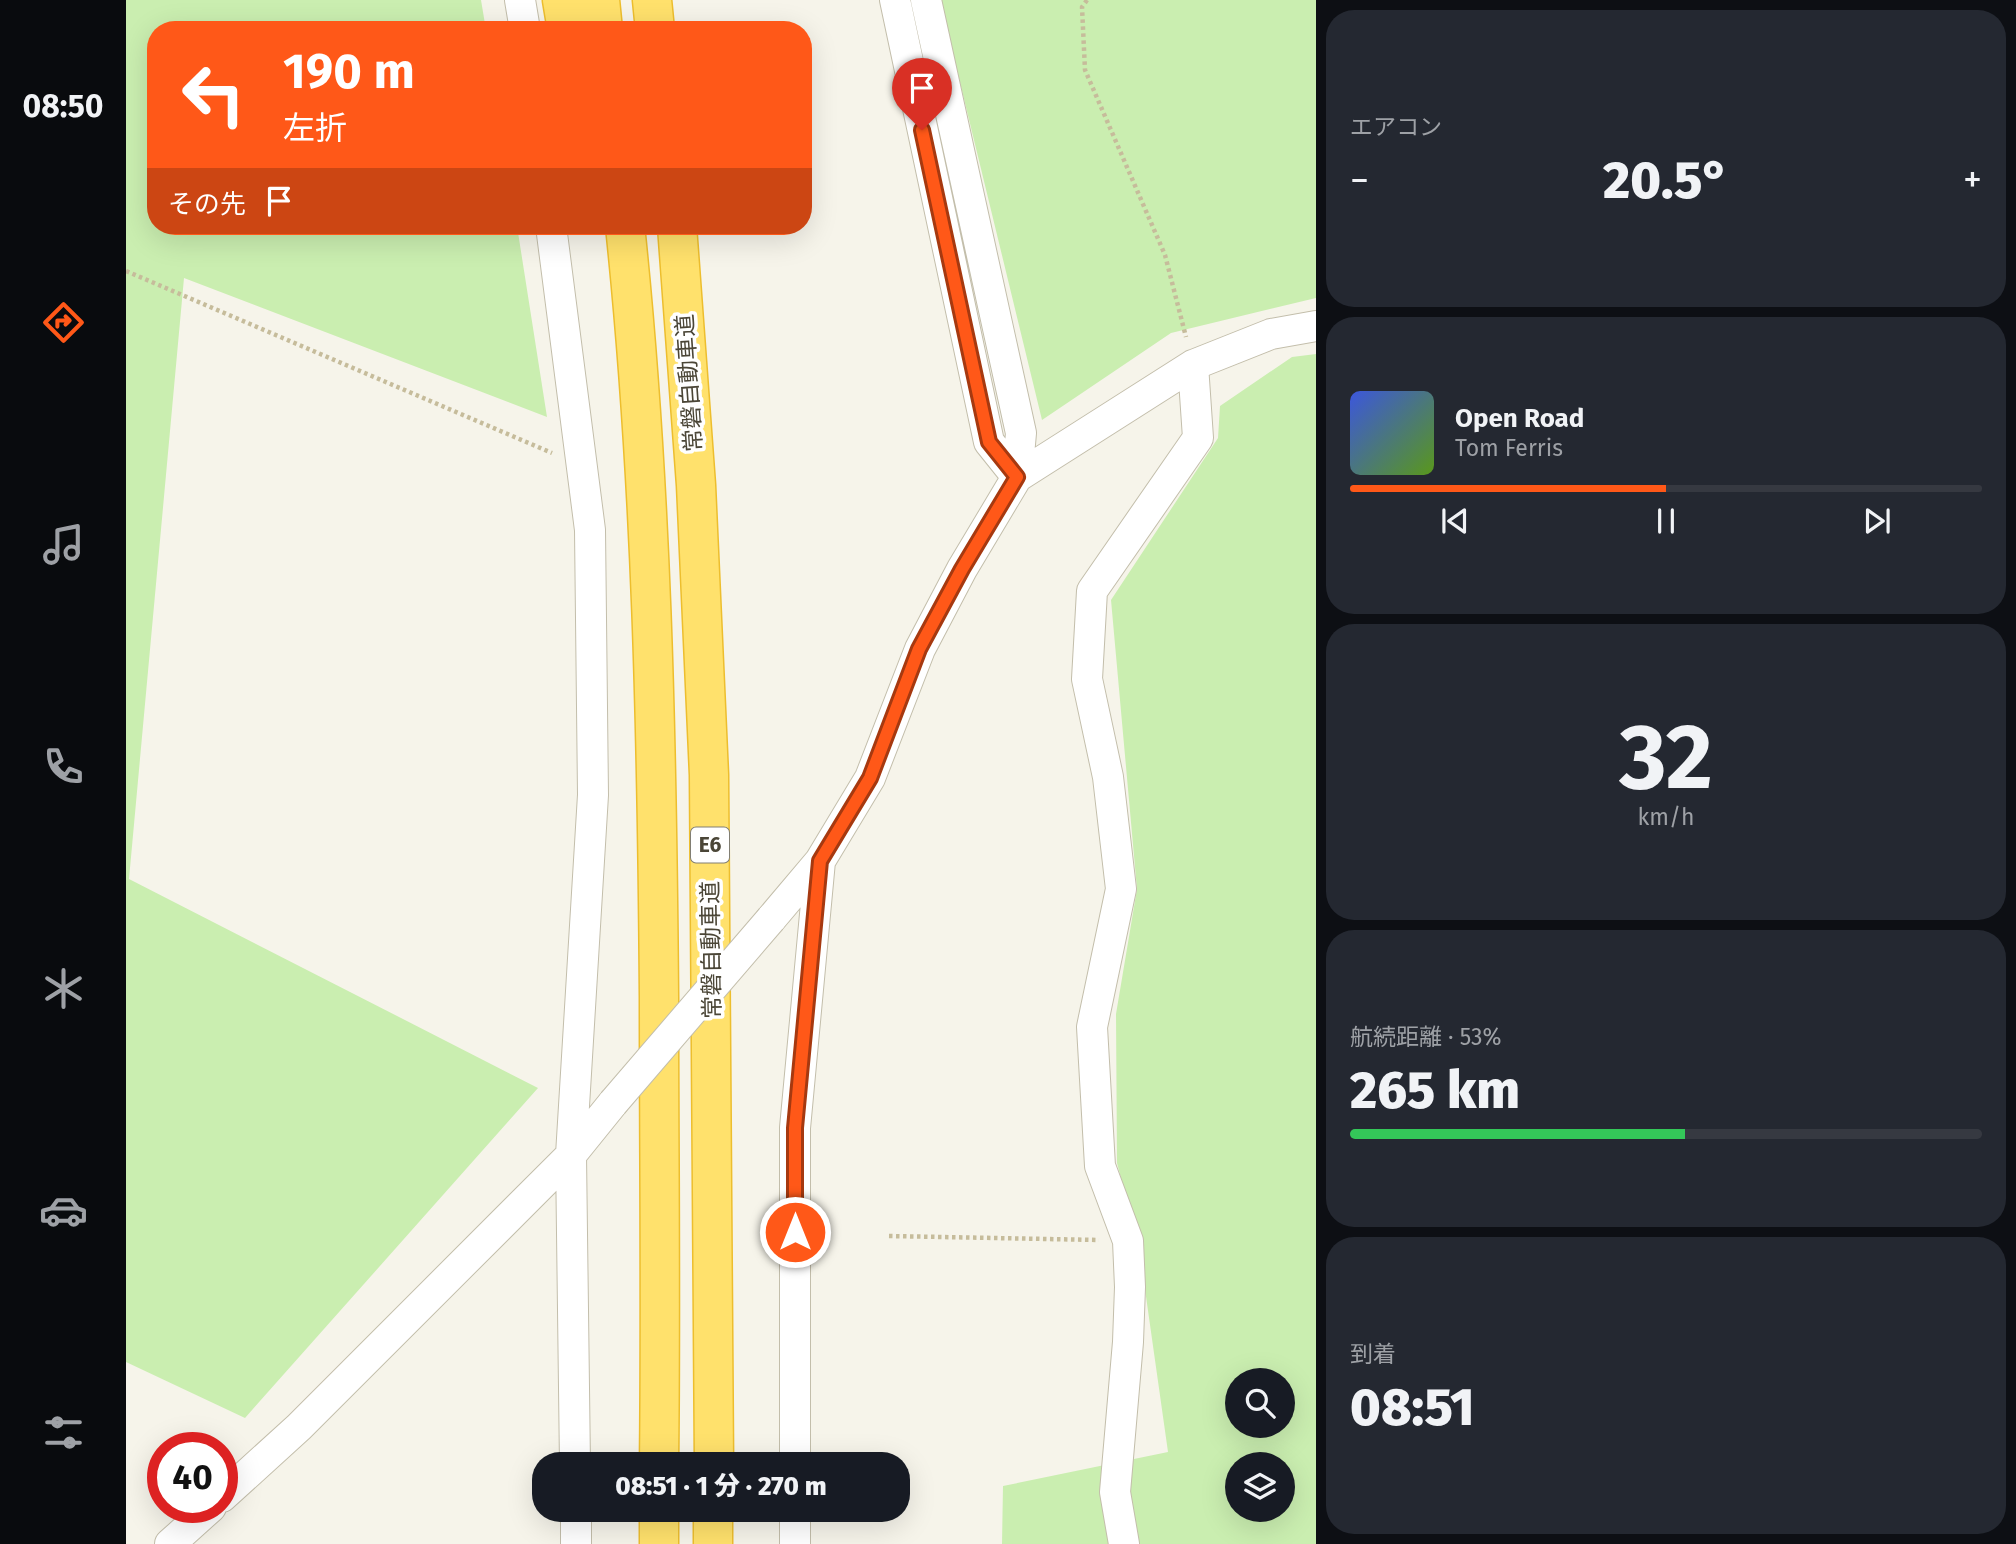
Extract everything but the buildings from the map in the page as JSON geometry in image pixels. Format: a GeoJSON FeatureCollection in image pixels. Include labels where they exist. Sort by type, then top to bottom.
{"type":"FeatureCollection","features":[{"type":"Feature","properties":{"kind":"highway"},"geometry":{"type":"LineString","coordinates":[[562,0],[566,21]]}},
{"type":"Feature","properties":{"kind":"highway"},"geometry":{"type":"LineString","coordinates":[[600,0],[602,21]]}},
{"type":"Feature","properties":{"kind":"highway"},"geometry":{"type":"LineString","coordinates":[[652,0],[654,21]]}},
{"type":"Feature","properties":{"kind":"highway"},"geometry":{"type":"LineString","coordinates":[[601,235],[645,491]]}},
{"type":"Feature","properties":{"kind":"highway","name":"E6"},"geometry":{"type":"LineString","coordinates":[[626,235],[645,491],[657,779],[659,1452]]}},
{"type":"Feature","properties":{"kind":"highway","name":"常磐自動車道"},"geometry":{"type":"LineString","coordinates":[[678,235],[696,485],[709,775],[714,1452]]}},
{"type":"Feature","properties":{"kind":"highway"},"geometry":{"type":"LineString","coordinates":[[659,1522],[659,1544]]}},
{"type":"Feature","properties":{"kind":"highway"},"geometry":{"type":"LineString","coordinates":[[713,1522],[713,1544]]}},
{"type":"Feature","properties":{"kind":"street"},"geometry":{"type":"LineString","coordinates":[[520,0],[524,21]]}},
{"type":"Feature","properties":{"kind":"street"},"geometry":{"type":"LineString","coordinates":[[895,0],[989,442],[1017,477]]}},
{"type":"Feature","properties":{"kind":"street"},"geometry":{"type":"LineString","coordinates":[[238,1482],[299,1427],[571,1155],[820,861],[870,778],[919,649],[962,569],[1017,477],[1021,433],[926,0]]}},
{"type":"Feature","properties":{"kind":"street"},"geometry":{"type":"LineString","coordinates":[[552,235],[590,530],[593,795],[571,1155],[575,1452]]}},
{"type":"Feature","properties":{"kind":"street"},"geometry":{"type":"LineString","coordinates":[[1017,477],[1192,365],[1271,334],[1316,326]]}},
{"type":"Feature","properties":{"kind":"street"},"geometry":{"type":"LineString","coordinates":[[1124,1544],[1115,1492],[1128,1342],[1128,1241],[1100,1167],[1092,1027],[1121,889],[1108,777],[1087,679],[1092,591],[1198,438],[1192,365]]}},
{"type":"Feature","properties":{"kind":"street"},"geometry":{"type":"LineString","coordinates":[[795,1452],[795,1128],[820,861]]}},
{"type":"Feature","properties":{"kind":"street"},"geometry":{"type":"LineString","coordinates":[[576,1522],[576,1544]]}},
{"type":"Feature","properties":{"kind":"street"},"geometry":{"type":"LineString","coordinates":[[795,1522],[795,1544]]}},
{"type":"Feature","properties":{"kind":"street"},"geometry":{"type":"LineString","coordinates":[[170,1544],[193,1523]]}},
{"type":"Feature","properties":{"kind":"path"},"geometry":{"type":"LineString","coordinates":[[1087,0],[1082,7],[1085,70],[1165,255],[1192,365]]}},
{"type":"Feature","properties":{"kind":"path"},"geometry":{"type":"LineString","coordinates":[[126,271],[582,464]]}},
{"type":"Feature","properties":{"kind":"path"},"geometry":{"type":"LineString","coordinates":[[889,1236],[1128,1241]]}},
{"type":"Feature","properties":{"kind":"green space"},"geometry":{"type":"Polygon","coordinates":[[[126,0],[481,0],[484,21],[147,21],[147,235],[518,235],[547,417],[184,278],[129,879],[538,1088],[245,1418],[126,1362],[126,0]]]}},
{"type":"Feature","properties":{"kind":"green space"},"geometry":{"type":"Polygon","coordinates":[[[940,0],[1316,0],[1316,298],[1171,333],[1042,420],[940,0]]]}},
{"type":"Feature","properties":{"kind":"green space"},"geometry":{"type":"Polygon","coordinates":[[[1316,354],[1316,1544],[1002,1544],[1003,1486],[1168,1452],[1139,1247],[1117,1163],[1116,1014],[1137,889],[1111,600],[1218,438],[1220,406],[1292,357],[1316,354]]]}},
{"type":"Feature","properties":{"kind":"route"},"geometry":{"type":"LineString","coordinates":[[795,1232],[795,1128],[820,861],[870,778],[919,649],[962,569],[1017,477],[989,442],[922,130]]}}]}
